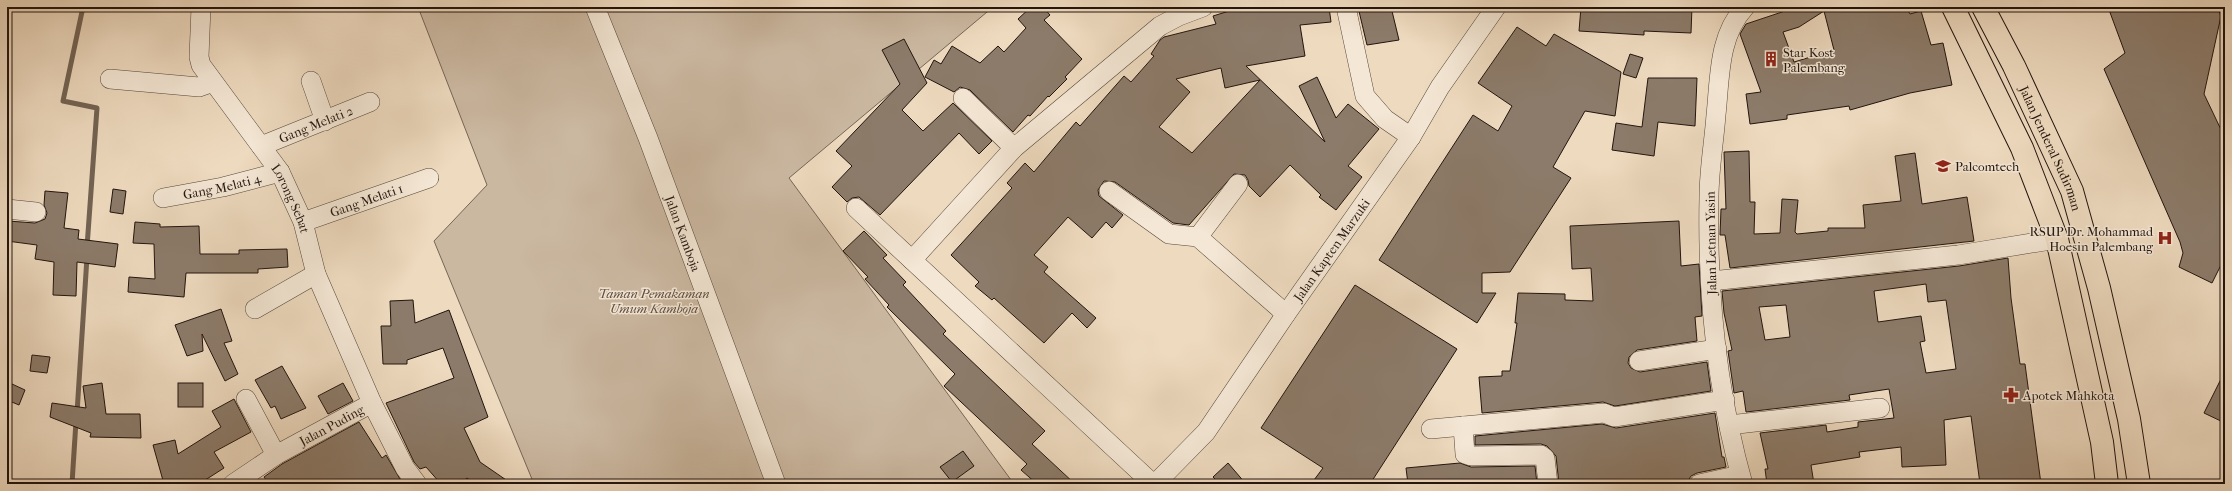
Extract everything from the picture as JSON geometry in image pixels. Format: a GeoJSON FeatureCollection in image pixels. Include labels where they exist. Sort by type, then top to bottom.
{"type":"FeatureCollection","features":[{"type":"Feature","properties":{"kind":"highway","name":"Jalan Jenderal Sudirman"},"geometry":{"type":"LineString","coordinates":[[1952,7],[2022,148],[2057,239],[2102,442],[2107,484]]}},
{"type":"Feature","properties":{"kind":"highway","name":"Jalan Jenderal Sudirman"},"geometry":{"type":"LineString","coordinates":[[1983,7],[2014,66],[2072,191],[2099,288],[2129,419],[2139,484]]}},
{"type":"Feature","properties":{"kind":"street","name":"Lorong Sehat"},"geometry":{"type":"LineString","coordinates":[[201,7],[199,57],[212,82],[280,172],[303,222],[316,274],[372,403]]}},
{"type":"Feature","properties":{"kind":"street","name":"Jalan Kamboja"},"geometry":{"type":"LineString","coordinates":[[595,7],[648,138],[776,484]]}},
{"type":"Feature","properties":{"kind":"street"},"geometry":{"type":"LineString","coordinates":[[912,260],[1014,148],[1160,26],[1179,16],[1203,7]]}},
{"type":"Feature","properties":{"kind":"street"},"geometry":{"type":"LineString","coordinates":[[1346,7],[1365,96],[1385,119],[1411,137]]}},
{"type":"Feature","properties":{"kind":"street","name":"Jalan Kapten Marzuki"},"geometry":{"type":"LineString","coordinates":[[1154,484],[1206,432],[1286,314],[1411,137],[1440,87],[1496,7]]}},
{"type":"Feature","properties":{"kind":"street","name":"Jalan Letnan Yasin"},"geometry":{"type":"LineString","coordinates":[[1742,479],[1729,425],[1716,349],[1711,281],[1709,196],[1721,61],[1727,35],[1732,24],[1745,7]]}},
{"type":"Feature","properties":{"kind":"street"},"geometry":{"type":"LineString","coordinates":[[110,79],[176,87],[199,87],[212,82]]}},
{"type":"Feature","properties":{"kind":"street"},"geometry":{"type":"LineString","coordinates":[[311,81],[325,120]]}},
{"type":"Feature","properties":{"kind":"street"},"geometry":{"type":"LineString","coordinates":[[963,98],[1014,148]]}},
{"type":"Feature","properties":{"kind":"street","name":"Gang Melati 2"},"geometry":{"type":"LineString","coordinates":[[261,146],[370,102]]}},
{"type":"Feature","properties":{"kind":"street","name":"Gang Melati 4"},"geometry":{"type":"LineString","coordinates":[[162,198],[223,187],[280,172]]}},
{"type":"Feature","properties":{"kind":"street","name":"Gang Melati 1"},"geometry":{"type":"LineString","coordinates":[[303,222],[429,178]]}},
{"type":"Feature","properties":{"kind":"street"},"geometry":{"type":"LineString","coordinates":[[1198,237],[1238,184]]}},
{"type":"Feature","properties":{"kind":"street"},"geometry":{"type":"LineString","coordinates":[[1109,191],[1169,234],[1198,237],[1286,314]]}},
{"type":"Feature","properties":{"kind":"street"},"geometry":{"type":"LineString","coordinates":[[856,208],[1154,484]]}},
{"type":"Feature","properties":{"kind":"street"},"geometry":{"type":"LineString","coordinates":[[7,209],[36,212]]}},
{"type":"Feature","properties":{"kind":"street"},"geometry":{"type":"LineString","coordinates":[[1711,281],[1958,255],[2057,239]]}},
{"type":"Feature","properties":{"kind":"street"},"geometry":{"type":"LineString","coordinates":[[255,309],[316,274]]}},
{"type":"Feature","properties":{"kind":"street"},"geometry":{"type":"LineString","coordinates":[[1639,361],[1716,349]]}},
{"type":"Feature","properties":{"kind":"street"},"geometry":{"type":"LineString","coordinates":[[246,399],[276,455]]}},
{"type":"Feature","properties":{"kind":"street"},"geometry":{"type":"LineString","coordinates":[[1431,429],[1604,413],[1614,417],[1725,400]]}},
{"type":"Feature","properties":{"kind":"street","name":"Jalan Puding"},"geometry":{"type":"LineString","coordinates":[[233,484],[276,455],[372,403],[405,468],[417,484]]}},
{"type":"Feature","properties":{"kind":"street"},"geometry":{"type":"LineString","coordinates":[[1729,425],[1880,408]]}},
{"type":"Feature","properties":{"kind":"street"},"geometry":{"type":"LineString","coordinates":[[1463,426],[1465,454],[1470,456],[1541,455],[1545,458],[1548,484]]}},
{"type":"Feature","properties":{"kind":"street"},"geometry":{"type":"LineString","coordinates":[[1699,484],[1742,479]]}},
{"type":"Feature","properties":{"kind":"green space","name":"Taman Pemakaman Umum Kamboja"},"geometry":{"type":"Polygon","coordinates":[[[418,7],[993,7],[789,178],[1014,484],[534,484],[434,241],[487,185],[418,7]]]}},
{"type":"Feature","properties":{"kind":"building"},"geometry":{"type":"Polygon","coordinates":[[[1031,7],[1043,7],[1050,15],[1044,20],[1082,59],[1065,77],[1067,79],[1049,97],[1048,96],[1030,116],[1028,115],[1013,132],[970,90],[960,87],[954,92],[925,77],[934,60],[941,64],[952,46],[980,63],[998,46],[1004,52],[1026,28],[1018,19],[1031,7]]]}},
{"type":"Feature","properties":{"kind":"building"},"geometry":{"type":"Polygon","coordinates":[[[1242,7],[1329,7],[1331,22],[1300,25],[1305,56],[1246,66],[1325,142],[1299,86],[1317,77],[1336,118],[1348,104],[1379,129],[1348,166],[1362,177],[1336,210],[1319,197],[1321,195],[1290,165],[1260,197],[1249,186],[1245,175],[1234,174],[1189,225],[1173,223],[1115,182],[1104,181],[1098,190],[1099,196],[1123,215],[1112,228],[1106,222],[1092,238],[1068,217],[1034,255],[1048,267],[1044,272],[1096,318],[1087,328],[1072,313],[1044,343],[994,298],[992,300],[975,286],[979,282],[951,255],[1012,188],[1007,183],[1025,163],[1034,172],[1076,122],[1080,126],[1124,76],[1131,82],[1154,56],[1151,54],[1160,40],[1164,37],[1216,24],[1213,16],[1242,7]],[[1221,68],[1176,79],[1190,92],[1159,127],[1192,153],[1260,80],[1225,88],[1221,68]]]}},
{"type":"Feature","properties":{"kind":"building"},"geometry":{"type":"Polygon","coordinates":[[[1358,7],[1391,7],[1399,40],[1367,45],[1358,7]]]}},
{"type":"Feature","properties":{"kind":"building"},"geometry":{"type":"Polygon","coordinates":[[[1581,7],[1692,7],[1691,33],[1644,31],[1644,35],[1579,31],[1581,7]]]}},
{"type":"Feature","properties":{"kind":"building"},"geometry":{"type":"Polygon","coordinates":[[[1797,7],[1906,7],[1910,14],[1921,11],[1931,45],[1943,43],[1952,85],[1910,93],[1850,110],[1849,106],[1787,115],[1787,119],[1750,124],[1746,94],[1761,92],[1740,34],[1746,24],[1797,7]],[[1824,11],[1799,27],[1783,32],[1794,62],[1834,50],[1824,11]]]}},
{"type":"Feature","properties":{"kind":"building"},"geometry":{"type":"Polygon","coordinates":[[[2108,7],[2217,7],[2221,16],[2204,94],[2225,138],[2225,257],[2212,283],[2179,267],[2183,253],[2180,242],[2104,69],[2125,53],[2108,7]]]}},
{"type":"Feature","properties":{"kind":"building"},"geometry":{"type":"Polygon","coordinates":[[[1517,27],[1546,46],[1554,34],[1621,72],[1615,116],[1585,111],[1553,167],[1571,178],[1510,272],[1482,273],[1482,293],[1496,293],[1477,323],[1379,260],[1473,115],[1498,131],[1512,106],[1478,83],[1517,27]]]}},
{"type":"Feature","properties":{"kind":"building"},"geometry":{"type":"Polygon","coordinates":[[[904,39],[927,83],[902,110],[923,131],[953,103],[992,141],[979,154],[959,133],[880,215],[859,197],[852,198],[847,202],[832,187],[852,166],[836,151],[900,84],[882,50],[904,39]]]}},
{"type":"Feature","properties":{"kind":"building"},"geometry":{"type":"Polygon","coordinates":[[[1630,54],[1643,58],[1636,78],[1623,74],[1630,54]]]}},
{"type":"Feature","properties":{"kind":"building"},"geometry":{"type":"Polygon","coordinates":[[[1648,78],[1697,78],[1695,126],[1658,122],[1654,156],[1612,150],[1616,123],[1642,127],[1648,78]]]}},
{"type":"Feature","properties":{"kind":"building"},"geometry":{"type":"Polygon","coordinates":[[[1749,151],[1750,202],[1755,202],[1754,234],[1780,233],[1782,199],[1798,200],[1795,232],[1797,234],[1828,231],[1828,228],[1865,228],[1863,205],[1901,201],[1895,156],[1915,153],[1922,204],[1967,197],[1974,241],[1730,268],[1725,235],[1720,235],[1721,209],[1726,209],[1724,152],[1749,151]]]}},
{"type":"Feature","properties":{"kind":"building"},"geometry":{"type":"Polygon","coordinates":[[[113,189],[126,191],[123,214],[110,212],[113,189]]]}},
{"type":"Feature","properties":{"kind":"building"},"geometry":{"type":"Polygon","coordinates":[[[45,191],[68,193],[64,228],[79,230],[78,239],[118,244],[115,267],[77,262],[76,296],[53,295],[54,262],[35,259],[37,245],[7,241],[8,221],[35,223],[45,219],[47,213],[44,205],[45,191]]]}},
{"type":"Feature","properties":{"kind":"building"},"geometry":{"type":"Polygon","coordinates":[[[1679,221],[1681,266],[1699,264],[1702,316],[1695,317],[1697,341],[1637,350],[1629,357],[1628,363],[1631,368],[1640,372],[1707,362],[1711,391],[1615,406],[1603,402],[1482,413],[1479,377],[1502,376],[1502,371],[1510,371],[1517,323],[1515,323],[1518,293],[1565,294],[1565,300],[1593,301],[1591,268],[1572,269],[1570,226],[1679,221]]]}},
{"type":"Feature","properties":{"kind":"building"},"geometry":{"type":"Polygon","coordinates":[[[135,222],[160,224],[160,227],[199,226],[200,254],[239,254],[239,250],[287,249],[288,267],[258,269],[258,273],[186,273],[184,297],[128,292],[129,277],[155,279],[154,244],[133,243],[135,222]]]}},
{"type":"Feature","properties":{"kind":"building"},"geometry":{"type":"Polygon","coordinates":[[[864,231],[887,255],[883,258],[906,282],[903,285],[946,331],[943,334],[1045,431],[1032,444],[1075,484],[1037,484],[1021,470],[1027,464],[944,386],[955,374],[887,307],[889,305],[865,279],[868,277],[843,251],[864,231]]]}},
{"type":"Feature","properties":{"kind":"building"},"geometry":{"type":"Polygon","coordinates":[[[2008,258],[2011,298],[2020,364],[2025,364],[2041,484],[1980,484],[1971,416],[1944,420],[1946,465],[1902,467],[1901,447],[1859,452],[1860,457],[1811,465],[1814,484],[1767,484],[1765,469],[1768,469],[1760,433],[1826,425],[1827,432],[1858,427],[1858,422],[1894,418],[1889,389],[1849,395],[1850,400],[1746,412],[1743,391],[1734,393],[1728,351],[1732,350],[1724,313],[1722,291],[1959,266],[2008,258]],[[1926,284],[1874,291],[1878,322],[1921,316],[1925,341],[1920,342],[1926,373],[1956,369],[1946,300],[1928,302],[1926,284]],[[1786,305],[1759,307],[1765,340],[1790,337],[1786,305]]]}},
{"type":"Feature","properties":{"kind":"building"},"geometry":{"type":"Polygon","coordinates":[[[1355,285],[1457,349],[1370,484],[1311,484],[1323,468],[1261,428],[1355,285]]]}},
{"type":"Feature","properties":{"kind":"building"},"geometry":{"type":"Polygon","coordinates":[[[413,300],[415,323],[449,310],[488,417],[464,428],[480,462],[512,484],[475,484],[467,478],[460,484],[441,484],[426,467],[420,469],[414,462],[386,403],[454,378],[443,348],[407,360],[407,364],[383,364],[381,326],[391,326],[390,301],[413,300]]]}},
{"type":"Feature","properties":{"kind":"building"},"geometry":{"type":"Polygon","coordinates":[[[221,309],[232,341],[224,343],[238,374],[225,381],[202,334],[203,351],[187,356],[175,325],[221,309]]]}},
{"type":"Feature","properties":{"kind":"building"},"geometry":{"type":"Polygon","coordinates":[[[32,355],[50,357],[47,373],[30,371],[32,355]]]}},
{"type":"Feature","properties":{"kind":"building"},"geometry":{"type":"Polygon","coordinates":[[[282,366],[306,408],[281,419],[275,406],[271,408],[255,380],[282,366]]]}},
{"type":"Feature","properties":{"kind":"building"},"geometry":{"type":"Polygon","coordinates":[[[2225,371],[2225,423],[2204,413],[2225,371]]]}},
{"type":"Feature","properties":{"kind":"building"},"geometry":{"type":"Polygon","coordinates":[[[102,383],[106,414],[140,414],[141,438],[90,437],[91,433],[50,417],[52,403],[86,408],[83,386],[102,383]]]}},
{"type":"Feature","properties":{"kind":"building"},"geometry":{"type":"Polygon","coordinates":[[[178,383],[203,383],[203,407],[178,407],[178,383]]]}},
{"type":"Feature","properties":{"kind":"building"},"geometry":{"type":"Polygon","coordinates":[[[343,383],[353,401],[328,414],[318,396],[343,383]]]}},
{"type":"Feature","properties":{"kind":"building"},"geometry":{"type":"Polygon","coordinates":[[[12,384],[25,390],[19,405],[7,400],[12,384]]]}},
{"type":"Feature","properties":{"kind":"building"},"geometry":{"type":"Polygon","coordinates":[[[234,399],[251,432],[214,452],[224,468],[199,484],[164,484],[153,445],[175,440],[178,454],[221,427],[212,411],[234,399]]]}},
{"type":"Feature","properties":{"kind":"building"},"geometry":{"type":"Polygon","coordinates":[[[1715,413],[1722,457],[1724,457],[1726,467],[1697,473],[1691,476],[1688,481],[1676,484],[1559,484],[1556,456],[1547,446],[1541,444],[1475,445],[1475,436],[1602,424],[1616,428],[1715,413]]]}},
{"type":"Feature","properties":{"kind":"building"},"geometry":{"type":"Polygon","coordinates":[[[359,422],[382,458],[386,455],[400,479],[394,484],[269,484],[264,477],[282,464],[359,422]]]}},
{"type":"Feature","properties":{"kind":"building"},"geometry":{"type":"Polygon","coordinates":[[[963,451],[974,466],[952,482],[940,467],[963,451]]]}},
{"type":"Feature","properties":{"kind":"building"},"geometry":{"type":"Polygon","coordinates":[[[1228,463],[1246,484],[1220,484],[1213,477],[1228,463]]]}},
{"type":"Feature","properties":{"kind":"building"},"geometry":{"type":"Polygon","coordinates":[[[1460,463],[1471,467],[1535,466],[1537,484],[1408,484],[1406,468],[1460,463]]]}},
{"type":"Feature","properties":{"kind":"waterway"},"geometry":{"type":"LineString","coordinates":[[83,7],[63,101],[97,108],[87,247]]}},
{"type":"Feature","properties":{"kind":"waterway"},"geometry":{"type":"LineString","coordinates":[[77,413],[87,257]]}},
{"type":"Feature","properties":{"kind":"waterway"},"geometry":{"type":"LineString","coordinates":[[72,484],[76,421]]}},
{"type":"Feature","properties":{"kind":"place","name":"Star Kost Palembang"},"geometry":{"type":"Point","coordinates":[1771,59]}},
{"type":"Feature","properties":{"kind":"place","name":"Palcomtech"},"geometry":{"type":"Point","coordinates":[1943,166]}},
{"type":"Feature","properties":{"kind":"place","name":"RSUP Dr. Mohammad Hoesin Palembang"},"geometry":{"type":"Point","coordinates":[2165,238]}},
{"type":"Feature","properties":{"kind":"place","name":"Apotek Mahkota"},"geometry":{"type":"Point","coordinates":[2011,395]}}]}
